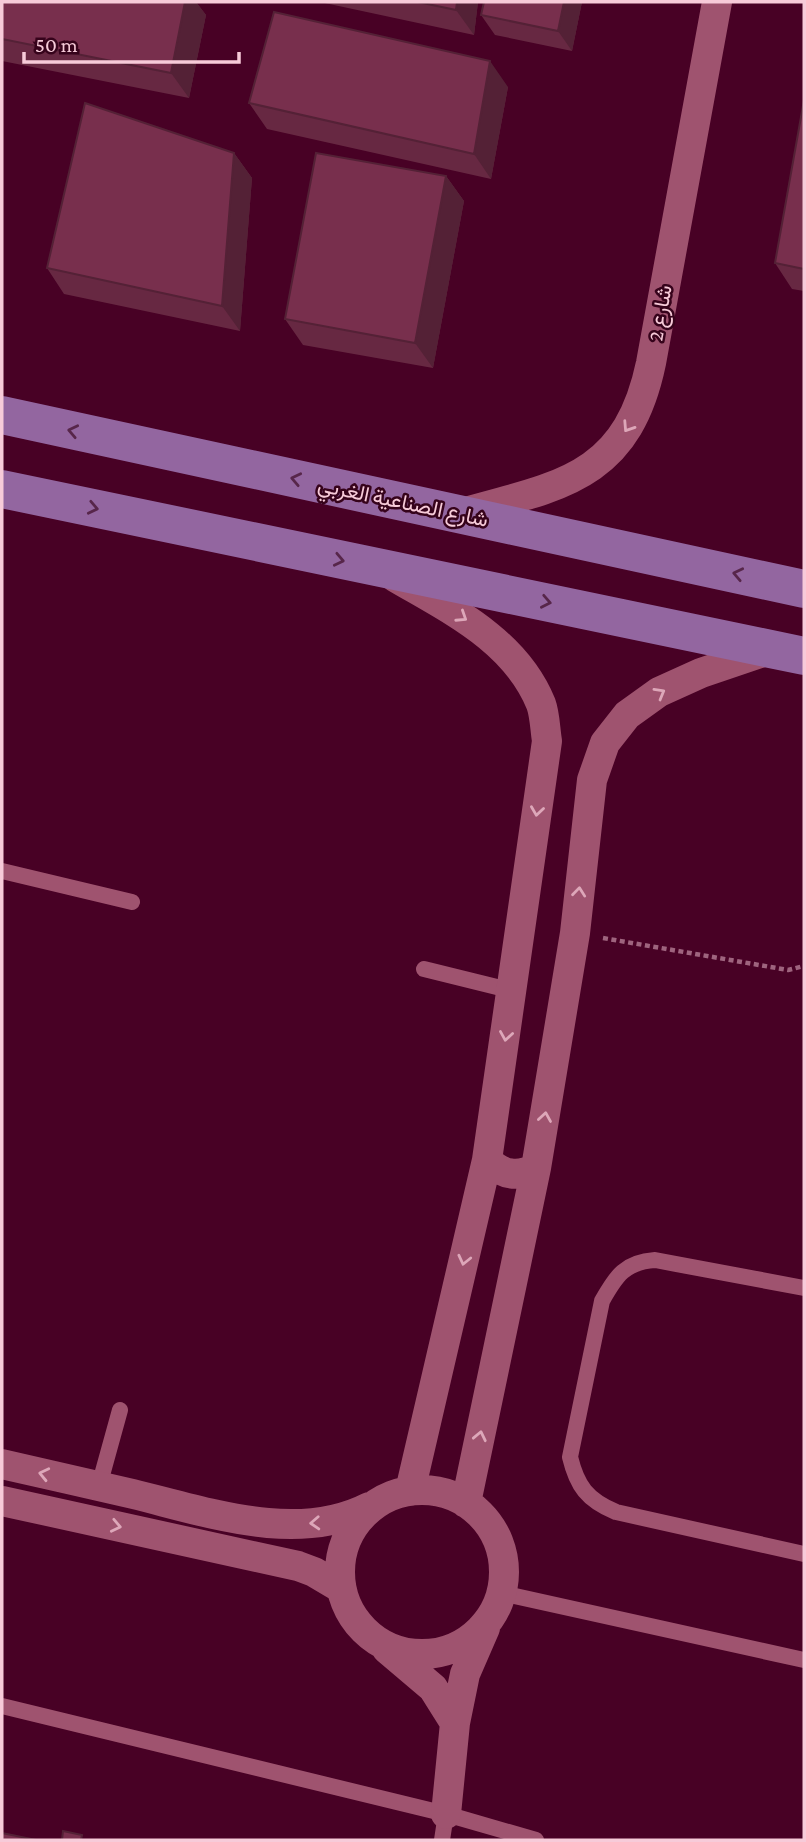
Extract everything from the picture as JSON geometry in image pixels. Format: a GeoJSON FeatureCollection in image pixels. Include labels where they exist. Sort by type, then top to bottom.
{"type":"FeatureCollection","features":[{"type":"Feature","properties":{"kind":"main road","name":"شارع الصناعية الغربي"},"geometry":{"type":"LineString","coordinates":[[2,415],[804,589]]}},
{"type":"Feature","properties":{"kind":"main road"},"geometry":{"type":"LineString","coordinates":[[2,489],[789,652]]}},
{"type":"Feature","properties":{"kind":"street","name":"شارع 2"},"geometry":{"type":"LineString","coordinates":[[458,514],[567,482],[593,466],[615,445],[633,421],[645,393],[717,2]]}},
{"type":"Feature","properties":{"kind":"street"},"geometry":{"type":"LineString","coordinates":[[383,569],[491,636],[514,659],[542,706],[547,741],[487,1160],[410,1491]]}},
{"type":"Feature","properties":{"kind":"street"},"geometry":{"type":"LineString","coordinates":[[466,1503],[536,1168],[575,933],[592,780],[605,743],[627,715],[659,692],[701,673],[789,652]]}},
{"type":"Feature","properties":{"kind":"street"},"geometry":{"type":"LineString","coordinates":[[487,1160],[497,1170],[509,1174],[524,1174],[536,1168]]}},
{"type":"Feature","properties":{"kind":"street"},"geometry":{"type":"LineString","coordinates":[[2,1464],[208,1513],[262,1522],[332,1522],[349,1518],[379,1502],[410,1491],[439,1492],[466,1503],[488,1523],[498,1542],[504,1564],[495,1607],[464,1674],[455,1723],[444,1827]]}},
{"type":"Feature","properties":{"kind":"street"},"geometry":{"type":"LineString","coordinates":[[2,1501],[298,1566],[341,1588]]}},
{"type":"Feature","properties":{"kind":"street"},"geometry":{"type":"LineString","coordinates":[[379,1502],[359,1520],[344,1545],[339,1574],[341,1588],[351,1616],[371,1638],[433,1688],[455,1723]]}},
{"type":"Feature","properties":{"kind":"street"},"geometry":{"type":"LineString","coordinates":[[383,1646],[411,1654],[441,1653],[468,1641],[495,1607]]}},
{"type":"Feature","properties":{"kind":"lane"},"geometry":{"type":"LineString","coordinates":[[2,872],[132,902]]}},
{"type":"Feature","properties":{"kind":"lane"},"geometry":{"type":"LineString","coordinates":[[424,969],[513,991]]}},
{"type":"Feature","properties":{"kind":"lane"},"geometry":{"type":"LineString","coordinates":[[804,1288],[655,1260],[639,1261],[624,1269],[602,1301],[570,1457],[575,1476],[584,1492],[599,1505],[616,1512],[804,1554]]}},
{"type":"Feature","properties":{"kind":"lane"},"geometry":{"type":"LineString","coordinates":[[99,1486],[120,1410]]}},
{"type":"Feature","properties":{"kind":"lane"},"geometry":{"type":"LineString","coordinates":[[495,1607],[804,1660]]}},
{"type":"Feature","properties":{"kind":"lane"},"geometry":{"type":"LineString","coordinates":[[2,1706],[444,1827],[536,1840]]}},
{"type":"Feature","properties":{"kind":"path"},"geometry":{"type":"LineString","coordinates":[[575,933],[788,970],[804,966]]}},
{"type":"Feature","properties":{"kind":"building"},"geometry":{"type":"Polygon","coordinates":[[[2,2],[185,2],[171,73],[2,39],[2,2]]]}},
{"type":"Feature","properties":{"kind":"building"},"geometry":{"type":"Polygon","coordinates":[[[418,2],[457,2],[456,10],[418,2]]]}},
{"type":"Feature","properties":{"kind":"building"},"geometry":{"type":"Polygon","coordinates":[[[484,2],[564,2],[558,31],[481,15],[484,2]]]}},
{"type":"Feature","properties":{"kind":"building"},"geometry":{"type":"Polygon","coordinates":[[[274,12],[490,61],[474,154],[249,103],[274,12]]]}},
{"type":"Feature","properties":{"kind":"building"},"geometry":{"type":"Polygon","coordinates":[[[804,100],[804,269],[775,263],[804,100]]]}},
{"type":"Feature","properties":{"kind":"building"},"geometry":{"type":"Polygon","coordinates":[[[85,103],[234,153],[222,306],[47,268],[85,103]]]}},
{"type":"Feature","properties":{"kind":"building"},"geometry":{"type":"Polygon","coordinates":[[[316,153],[446,176],[415,343],[285,319],[316,153]]]}},
{"type":"Feature","properties":{"kind":"building"},"geometry":{"type":"Polygon","coordinates":[[[63,1831],[82,1835],[81,1840],[62,1840],[63,1831]]]}},
{"type":"Feature","properties":{"kind":"building"},"geometry":{"type":"Polygon","coordinates":[[[2,1833],[36,1840],[2,1840],[2,1833]]]}}]}
